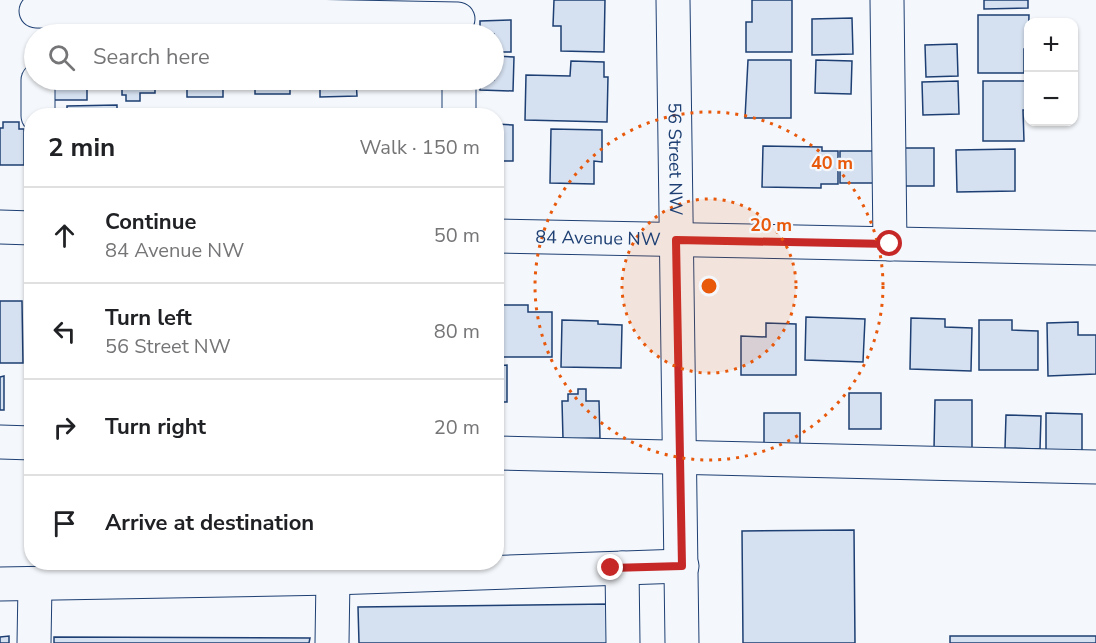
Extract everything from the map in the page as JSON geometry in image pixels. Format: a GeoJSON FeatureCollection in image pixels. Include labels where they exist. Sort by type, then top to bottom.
{"type":"FeatureCollection","features":[{"type":"Feature","properties":{"kind":"street","name":"56 Street NW"},"geometry":{"type":"LineString","coordinates":[[673,0],[682,643]]}},
{"type":"Feature","properties":{"kind":"street"},"geometry":{"type":"LineString","coordinates":[[887,0],[890,244]]}},
{"type":"Feature","properties":{"kind":"street"},"geometry":{"type":"LineString","coordinates":[[37,15],[458,18]]}},
{"type":"Feature","properties":{"kind":"street"},"geometry":{"type":"LineString","coordinates":[[38,90],[38,108]]}},
{"type":"Feature","properties":{"kind":"street"},"geometry":{"type":"LineString","coordinates":[[459,90],[459,108]]}},
{"type":"Feature","properties":{"kind":"street"},"geometry":{"type":"LineString","coordinates":[[0,227],[24,228]]}},
{"type":"Feature","properties":{"kind":"street","name":"84 Avenue NW"},"geometry":{"type":"LineString","coordinates":[[504,237],[1096,248]]}},
{"type":"Feature","properties":{"kind":"street"},"geometry":{"type":"LineString","coordinates":[[0,442],[24,442]]}},
{"type":"Feature","properties":{"kind":"street"},"geometry":{"type":"LineString","coordinates":[[504,453],[1096,466]]}},
{"type":"Feature","properties":{"kind":"street"},"geometry":{"type":"LineString","coordinates":[[0,584],[333,578],[682,566]]}},
{"type":"Feature","properties":{"kind":"street"},"geometry":{"type":"LineString","coordinates":[[622,568],[623,643]]}},
{"type":"Feature","properties":{"kind":"street"},"geometry":{"type":"LineString","coordinates":[[332,643],[333,578]]}},
{"type":"Feature","properties":{"kind":"street"},"geometry":{"type":"LineString","coordinates":[[34,643],[35,585]]}},
{"type":"Feature","properties":{"kind":"building"},"geometry":{"type":"Polygon","coordinates":[[[554,0],[605,0],[604,52],[561,51],[561,26],[553,26],[554,0]]]}},
{"type":"Feature","properties":{"kind":"building"},"geometry":{"type":"Polygon","coordinates":[[[752,0],[792,0],[792,52],[746,52],[746,22],[752,22],[752,0]]]}},
{"type":"Feature","properties":{"kind":"building"},"geometry":{"type":"Polygon","coordinates":[[[984,0],[1028,0],[1028,8],[984,9],[984,0]]]}},
{"type":"Feature","properties":{"kind":"building"},"geometry":{"type":"Polygon","coordinates":[[[978,15],[1029,15],[1029,18],[1024,18],[1024,73],[978,73],[978,15]]]}},
{"type":"Feature","properties":{"kind":"building"},"geometry":{"type":"Polygon","coordinates":[[[852,18],[853,54],[812,55],[812,19],[852,18]]]}},
{"type":"Feature","properties":{"kind":"building"},"geometry":{"type":"Polygon","coordinates":[[[511,20],[511,52],[504,52],[504,24],[480,24],[480,21],[511,20]]]}},
{"type":"Feature","properties":{"kind":"building"},"geometry":{"type":"Polygon","coordinates":[[[957,44],[958,76],[926,77],[925,45],[957,44]]]}},
{"type":"Feature","properties":{"kind":"building"},"geometry":{"type":"Polygon","coordinates":[[[504,56],[514,57],[513,91],[480,90],[504,90],[504,56]]]}},
{"type":"Feature","properties":{"kind":"building"},"geometry":{"type":"Polygon","coordinates":[[[748,60],[791,60],[791,118],[745,118],[748,60]]]}},
{"type":"Feature","properties":{"kind":"building"},"geometry":{"type":"Polygon","coordinates":[[[816,60],[852,61],[851,94],[815,93],[816,60]]]}},
{"type":"Feature","properties":{"kind":"building"},"geometry":{"type":"Polygon","coordinates":[[[571,61],[604,62],[604,77],[608,77],[607,122],[525,120],[526,75],[570,76],[571,61]]]}},
{"type":"Feature","properties":{"kind":"building"},"geometry":{"type":"Polygon","coordinates":[[[958,81],[959,114],[923,115],[922,82],[958,81]]]}},
{"type":"Feature","properties":{"kind":"building"},"geometry":{"type":"Polygon","coordinates":[[[983,81],[1024,81],[1024,141],[983,141],[983,81]]]}},
{"type":"Feature","properties":{"kind":"building"},"geometry":{"type":"Polygon","coordinates":[[[52,90],[87,90],[87,100],[52,100],[52,90]]]}},
{"type":"Feature","properties":{"kind":"building"},"geometry":{"type":"Polygon","coordinates":[[[122,90],[155,90],[155,93],[140,93],[140,101],[126,101],[126,95],[122,95],[122,90]]]}},
{"type":"Feature","properties":{"kind":"building"},"geometry":{"type":"Polygon","coordinates":[[[187,90],[223,90],[223,97],[187,97],[187,90]]]}},
{"type":"Feature","properties":{"kind":"building"},"geometry":{"type":"Polygon","coordinates":[[[255,90],[290,90],[290,94],[255,94],[255,90]]]}},
{"type":"Feature","properties":{"kind":"building"},"geometry":{"type":"Polygon","coordinates":[[[320,90],[357,90],[357,96],[320,97],[320,90]]]}},
{"type":"Feature","properties":{"kind":"building"},"geometry":{"type":"Polygon","coordinates":[[[117,105],[117,108],[67,108],[67,106],[117,105]]]}},
{"type":"Feature","properties":{"kind":"building"},"geometry":{"type":"Polygon","coordinates":[[[3,122],[19,122],[19,129],[24,129],[24,165],[0,165],[0,128],[3,128],[3,122]]]}},
{"type":"Feature","properties":{"kind":"building"},"geometry":{"type":"Polygon","coordinates":[[[504,124],[513,125],[513,161],[504,161],[504,124]]]}},
{"type":"Feature","properties":{"kind":"building"},"geometry":{"type":"Polygon","coordinates":[[[551,129],[602,130],[602,162],[594,161],[594,184],[550,183],[551,129]]]}},
{"type":"Feature","properties":{"kind":"building"},"geometry":{"type":"Polygon","coordinates":[[[763,146],[822,147],[822,151],[838,151],[838,184],[821,184],[821,188],[762,187],[763,146]]]}},
{"type":"Feature","properties":{"kind":"building"},"geometry":{"type":"Polygon","coordinates":[[[901,148],[934,148],[934,186],[901,186],[901,148]]]}},
{"type":"Feature","properties":{"kind":"building"},"geometry":{"type":"Polygon","coordinates":[[[1015,149],[1015,191],[957,192],[956,150],[1015,149]]]}},
{"type":"Feature","properties":{"kind":"building"},"geometry":{"type":"Polygon","coordinates":[[[840,151],[875,151],[875,183],[840,183],[840,151]]]}},
{"type":"Feature","properties":{"kind":"building"},"geometry":{"type":"Polygon","coordinates":[[[0,301],[22,301],[23,363],[0,363],[0,301]]]}},
{"type":"Feature","properties":{"kind":"building"},"geometry":{"type":"Polygon","coordinates":[[[504,305],[528,305],[528,312],[552,312],[552,357],[504,357],[504,305]]]}},
{"type":"Feature","properties":{"kind":"building"},"geometry":{"type":"Polygon","coordinates":[[[806,317],[865,319],[863,362],[805,360],[806,317]]]}},
{"type":"Feature","properties":{"kind":"building"},"geometry":{"type":"Polygon","coordinates":[[[911,318],[945,319],[945,327],[972,328],[971,371],[910,369],[911,318]]]}},
{"type":"Feature","properties":{"kind":"building"},"geometry":{"type":"Polygon","coordinates":[[[562,320],[598,321],[598,324],[622,325],[621,368],[561,367],[562,320]]]}},
{"type":"Feature","properties":{"kind":"building"},"geometry":{"type":"Polygon","coordinates":[[[979,320],[1012,320],[1012,330],[1038,331],[1038,370],[979,370],[979,320]]]}},
{"type":"Feature","properties":{"kind":"building"},"geometry":{"type":"Polygon","coordinates":[[[1078,322],[1078,335],[1096,335],[1096,374],[1048,376],[1047,323],[1078,322]]]}},
{"type":"Feature","properties":{"kind":"building"},"geometry":{"type":"Polygon","coordinates":[[[766,323],[796,324],[796,375],[741,375],[741,336],[766,337],[766,323]]]}},
{"type":"Feature","properties":{"kind":"building"},"geometry":{"type":"Polygon","coordinates":[[[504,365],[507,365],[507,402],[504,402],[504,365]]]}},
{"type":"Feature","properties":{"kind":"building"},"geometry":{"type":"Polygon","coordinates":[[[4,376],[4,410],[0,410],[0,377],[4,376]]]}},
{"type":"Feature","properties":{"kind":"building"},"geometry":{"type":"Polygon","coordinates":[[[578,389],[586,389],[586,401],[599,401],[600,438],[563,439],[562,401],[568,401],[568,394],[578,394],[578,389]]]}},
{"type":"Feature","properties":{"kind":"building"},"geometry":{"type":"Polygon","coordinates":[[[849,393],[881,393],[881,429],[849,429],[849,393]]]}},
{"type":"Feature","properties":{"kind":"building"},"geometry":{"type":"Polygon","coordinates":[[[935,400],[972,400],[972,449],[934,449],[935,400]]]}},
{"type":"Feature","properties":{"kind":"building"},"geometry":{"type":"Polygon","coordinates":[[[764,413],[800,413],[800,444],[764,444],[764,413]]]}},
{"type":"Feature","properties":{"kind":"building"},"geometry":{"type":"Polygon","coordinates":[[[1046,413],[1082,414],[1082,451],[1046,450],[1046,413]]]}},
{"type":"Feature","properties":{"kind":"building"},"geometry":{"type":"Polygon","coordinates":[[[1006,415],[1041,416],[1040,449],[1005,448],[1006,415]]]}},
{"type":"Feature","properties":{"kind":"building"},"geometry":{"type":"Polygon","coordinates":[[[854,530],[855,643],[743,643],[742,531],[854,530]]]}},
{"type":"Feature","properties":{"kind":"building"},"geometry":{"type":"Polygon","coordinates":[[[610,604],[610,643],[359,643],[358,607],[610,604]]]}},
{"type":"Feature","properties":{"kind":"building"},"geometry":{"type":"Polygon","coordinates":[[[9,636],[9,643],[0,643],[0,637],[9,636]]]}},
{"type":"Feature","properties":{"kind":"building"},"geometry":{"type":"Polygon","coordinates":[[[950,636],[1096,636],[1096,643],[950,643],[950,636]]]}},
{"type":"Feature","properties":{"kind":"building"},"geometry":{"type":"Polygon","coordinates":[[[54,637],[310,638],[309,643],[54,643],[54,637]]]}},
{"type":"Feature","properties":{"kind":"route"},"geometry":{"type":"LineString","coordinates":[[611,568],[682,566],[676,240],[890,244]]}}]}
